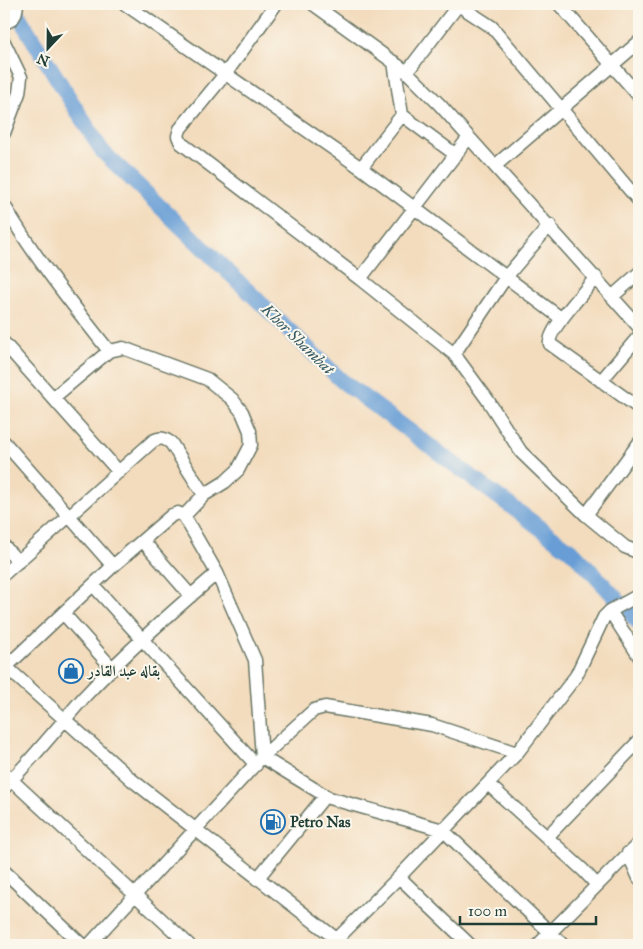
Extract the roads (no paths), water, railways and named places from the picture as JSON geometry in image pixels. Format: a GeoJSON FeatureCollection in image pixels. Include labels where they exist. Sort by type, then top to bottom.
{"type":"FeatureCollection","features":[{"type":"Feature","properties":{"kind":"street"},"geometry":{"type":"LineString","coordinates":[[4,23],[12,20],[16,14],[17,4]]}},
{"type":"Feature","properties":{"kind":"street"},"geometry":{"type":"LineString","coordinates":[[125,4],[361,168],[562,319]]}},
{"type":"Feature","properties":{"kind":"street"},"geometry":{"type":"LineString","coordinates":[[276,4],[226,73],[180,129],[178,136],[181,143],[360,279],[454,354],[488,399],[522,452],[586,515],[625,547],[635,550],[639,549]]}},
{"type":"Feature","properties":{"kind":"street"},"geometry":{"type":"LineString","coordinates":[[312,4],[407,72],[496,165],[639,327]]}},
{"type":"Feature","properties":{"kind":"street"},"geometry":{"type":"LineString","coordinates":[[407,72],[458,4],[492,27],[639,201]]}},
{"type":"Feature","properties":{"kind":"street"},"geometry":{"type":"LineString","coordinates":[[559,4],[639,96]]}},
{"type":"Feature","properties":{"kind":"street"},"geometry":{"type":"LineString","coordinates":[[4,42],[22,77],[19,94],[4,133]]}},
{"type":"Feature","properties":{"kind":"street"},"geometry":{"type":"LineString","coordinates":[[496,165],[639,42]]}},
{"type":"Feature","properties":{"kind":"street"},"geometry":{"type":"LineString","coordinates":[[394,62],[402,115],[456,155]]}},
{"type":"Feature","properties":{"kind":"street"},"geometry":{"type":"LineString","coordinates":[[361,168],[402,115]]}},
{"type":"Feature","properties":{"kind":"street"},"geometry":{"type":"LineString","coordinates":[[360,279],[469,137]]}},
{"type":"Feature","properties":{"kind":"street"},"geometry":{"type":"LineString","coordinates":[[4,205],[32,251],[109,351]]}},
{"type":"Feature","properties":{"kind":"street"},"geometry":{"type":"LineString","coordinates":[[454,354],[506,277],[550,226]]}},
{"type":"Feature","properties":{"kind":"street"},"geometry":{"type":"LineString","coordinates":[[613,296],[639,273]]}},
{"type":"Feature","properties":{"kind":"street"},"geometry":{"type":"LineString","coordinates":[[596,278],[562,319],[551,336],[550,344],[639,408]]}},
{"type":"Feature","properties":{"kind":"street"},"geometry":{"type":"LineString","coordinates":[[601,381],[639,336]]}},
{"type":"Feature","properties":{"kind":"street"},"geometry":{"type":"LineString","coordinates":[[4,343],[119,472]]}},
{"type":"Feature","properties":{"kind":"street"},"geometry":{"type":"LineString","coordinates":[[53,398],[109,351],[123,348],[207,379],[232,399],[242,412],[251,438],[247,456],[225,482],[204,495],[184,516]]}},
{"type":"Feature","properties":{"kind":"street"},"geometry":{"type":"LineString","coordinates":[[4,574],[153,441],[165,438],[171,443],[204,495]]}},
{"type":"Feature","properties":{"kind":"street"},"geometry":{"type":"LineString","coordinates":[[4,442],[113,566]]}},
{"type":"Feature","properties":{"kind":"street"},"geometry":{"type":"LineString","coordinates":[[586,515],[639,443]]}},
{"type":"Feature","properties":{"kind":"street"},"geometry":{"type":"LineString","coordinates":[[259,761],[255,660],[217,573],[184,516],[172,515],[113,566],[5,666],[132,780],[337,943],[516,753],[576,676],[600,625],[610,611],[639,595]]}},
{"type":"Feature","properties":{"kind":"street"},"geometry":{"type":"LineString","coordinates":[[143,541],[191,596]]}},
{"type":"Feature","properties":{"kind":"street"},"geometry":{"type":"LineString","coordinates":[[4,546],[18,562]]}},
{"type":"Feature","properties":{"kind":"street"},"geometry":{"type":"LineString","coordinates":[[189,945],[6,781],[66,720],[85,696],[217,573]]}},
{"type":"Feature","properties":{"kind":"street"},"geometry":{"type":"LineString","coordinates":[[92,585],[142,641],[259,761],[325,796],[443,830],[563,945]]}},
{"type":"Feature","properties":{"kind":"street"},"geometry":{"type":"LineString","coordinates":[[610,611],[639,656]]}},
{"type":"Feature","properties":{"kind":"street"},"geometry":{"type":"LineString","coordinates":[[63,613],[113,669]]}},
{"type":"Feature","properties":{"kind":"street"},"geometry":{"type":"LineString","coordinates":[[89,945],[259,761],[314,710],[325,707],[432,726],[516,753]]}},
{"type":"Feature","properties":{"kind":"street"},"geometry":{"type":"LineString","coordinates":[[547,837],[639,741]]}},
{"type":"Feature","properties":{"kind":"street"},"geometry":{"type":"LineString","coordinates":[[488,784],[597,885]]}},
{"type":"Feature","properties":{"kind":"street"},"geometry":{"type":"LineString","coordinates":[[257,879],[325,796]]}},
{"type":"Feature","properties":{"kind":"street"},"geometry":{"type":"LineString","coordinates":[[538,945],[639,843]]}},
{"type":"Feature","properties":{"kind":"street"},"geometry":{"type":"LineString","coordinates":[[628,854],[639,878]]}},
{"type":"Feature","properties":{"kind":"street"},"geometry":{"type":"LineString","coordinates":[[4,871],[82,945]]}},
{"type":"Feature","properties":{"kind":"street"},"geometry":{"type":"LineString","coordinates":[[399,877],[470,945]]}},
{"type":"Feature","properties":{"kind":"waterway","name":"Khor Shambat"},"geometry":{"type":"LineString","coordinates":[[11,4],[102,151],[342,381],[574,553],[639,623]]}},
{"type":"Feature","properties":{"kind":"place","name":"بقاله عبد القادر"},"geometry":{"type":"Point","coordinates":[71,671]}},
{"type":"Feature","properties":{"kind":"place","name":"Petro Nas"},"geometry":{"type":"Point","coordinates":[273,822]}}]}
